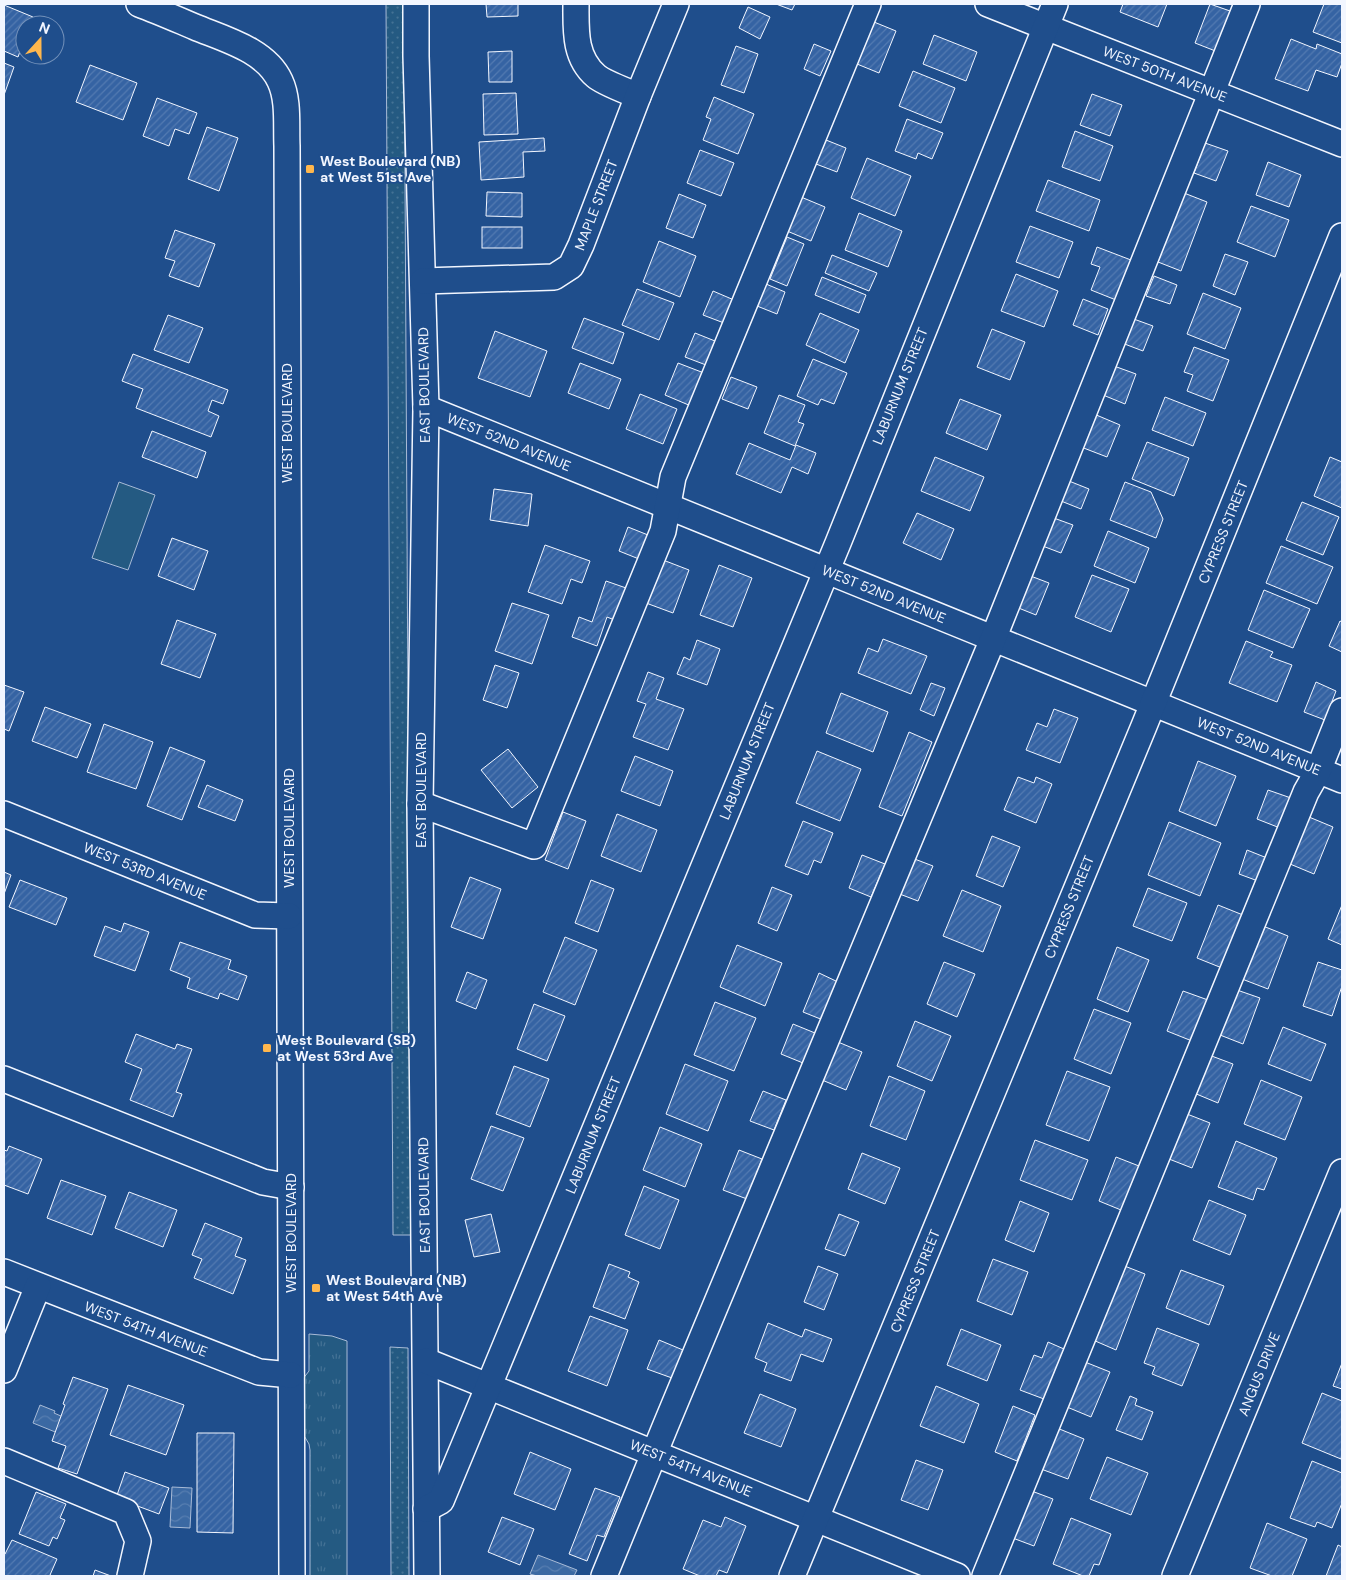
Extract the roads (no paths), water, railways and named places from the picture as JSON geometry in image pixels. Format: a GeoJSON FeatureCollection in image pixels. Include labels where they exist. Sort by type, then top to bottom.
{"type":"FeatureCollection","features":[{"type":"Feature","properties":{"kind":"street","name":"WEST BOULEVARD"},"geometry":{"type":"LineString","coordinates":[[139,4],[239,45],[258,56],[271,68],[280,81],[285,100],[287,146],[292,1576]]}},
{"type":"Feature","properties":{"kind":"street","name":"EAST BOULEVARD"},"geometry":{"type":"LineString","coordinates":[[416,4],[426,408],[420,804],[427,1576]]}},
{"type":"Feature","properties":{"kind":"street"},"geometry":{"type":"LineString","coordinates":[[576,4],[576,40],[583,61],[596,77],[638,96]]}},
{"type":"Feature","properties":{"kind":"street","name":"MAPLE STREET"},"geometry":{"type":"LineString","coordinates":[[423,281],[554,277],[571,266],[581,246],[638,96],[676,4]]}},
{"type":"Feature","properties":{"kind":"street"},"geometry":{"type":"LineString","coordinates":[[420,804],[534,846],[663,532],[673,477],[868,4]]}},
{"type":"Feature","properties":{"kind":"street","name":"WEST 50TH AVENUE"},"geometry":{"type":"LineString","coordinates":[[988,4],[1342,144]]}},
{"type":"Feature","properties":{"kind":"street","name":"LABURNUM STREET"},"geometry":{"type":"LineString","coordinates":[[426,1509],[441,1500],[489,1386],[826,571],[1054,4]]}},
{"type":"Feature","properties":{"kind":"street"},"geometry":{"type":"LineString","coordinates":[[604,1576],[993,639],[1247,4]]}},
{"type":"Feature","properties":{"kind":"street","name":"CYPRESS STREET"},"geometry":{"type":"LineString","coordinates":[[792,1576],[1153,704],[1342,236]]}},
{"type":"Feature","properties":{"kind":"street","name":"WEST 52ND AVENUE"},"geometry":{"type":"LineString","coordinates":[[426,408],[1342,780]]}},
{"type":"Feature","properties":{"kind":"street"},"geometry":{"type":"LineString","coordinates":[[985,1576],[1306,792],[1318,770],[1342,711]]}},
{"type":"Feature","properties":{"kind":"street","name":"WEST 53RD AVENUE"},"geometry":{"type":"LineString","coordinates":[[4,814],[255,914],[262,916],[289,916]]}},
{"type":"Feature","properties":{"kind":"street"},"geometry":{"type":"LineString","coordinates":[[4,1079],[263,1182],[291,1187]]}},
{"type":"Feature","properties":{"kind":"street","name":"ANGUS DRIVE"},"geometry":{"type":"LineString","coordinates":[[1175,1576],[1342,1172]]}},
{"type":"Feature","properties":{"kind":"street","name":"WEST 54TH AVENUE"},"geometry":{"type":"LineString","coordinates":[[4,1272],[259,1372],[291,1375]]}},
{"type":"Feature","properties":{"kind":"street"},"geometry":{"type":"LineString","coordinates":[[4,1370],[38,1286]]}},
{"type":"Feature","properties":{"kind":"street","name":"WEST 54TH AVENUE"},"geometry":{"type":"LineString","coordinates":[[426,1360],[957,1576]]}},
{"type":"Feature","properties":{"kind":"street"},"geometry":{"type":"LineString","coordinates":[[4,1461],[126,1512],[138,1541],[130,1576]]}},
{"type":"Feature","properties":{"kind":"water"},"geometry":{"type":"Polygon","coordinates":[[[40,1405],[86,1427],[80,1442],[33,1423],[40,1405]]]}},
{"type":"Feature","properties":{"kind":"water"},"geometry":{"type":"Polygon","coordinates":[[[172,1487],[192,1488],[190,1528],[170,1527],[172,1487]]]}},
{"type":"Feature","properties":{"kind":"water"},"geometry":{"type":"Polygon","coordinates":[[[538,1555],[577,1570],[574,1576],[537,1576],[530,1574],[538,1555]]]}},
{"type":"Feature","properties":{"kind":"place","name":"West Boulevard (NB) at West 51st Ave"},"geometry":{"type":"Point","coordinates":[310,169]}},
{"type":"Feature","properties":{"kind":"place","name":"West Boulevard (SB) at West 53rd Ave"},"geometry":{"type":"Point","coordinates":[267,1048]}},
{"type":"Feature","properties":{"kind":"place","name":"West Boulevard (NB) at West 54th Ave"},"geometry":{"type":"Point","coordinates":[316,1288]}}]}
